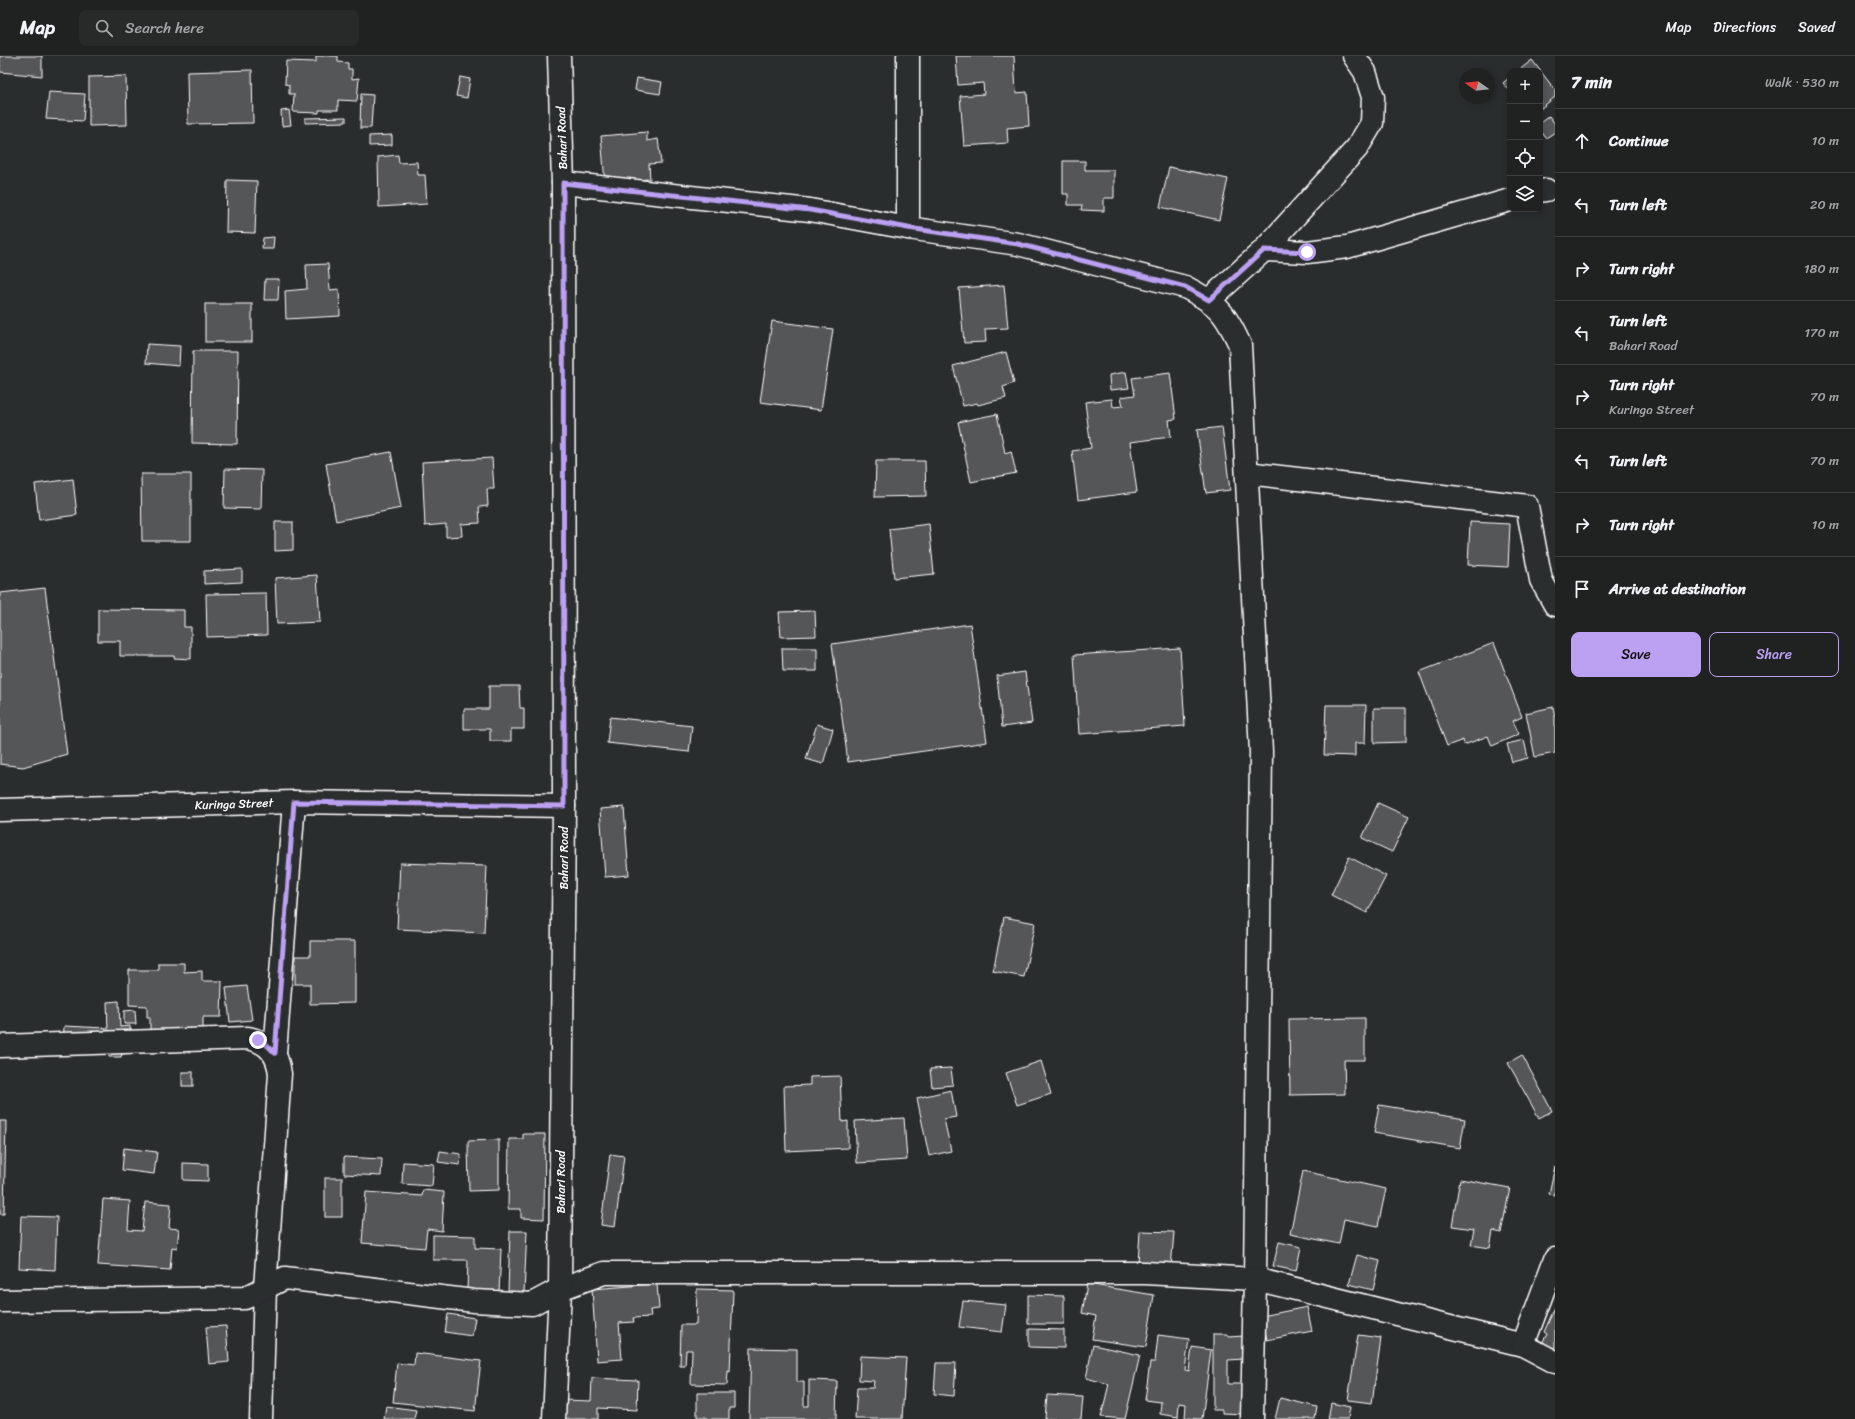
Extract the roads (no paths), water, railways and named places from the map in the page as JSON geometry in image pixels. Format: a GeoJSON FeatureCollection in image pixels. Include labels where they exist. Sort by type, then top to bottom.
{"type":"FeatureCollection","features":[{"type":"Feature","properties":{"kind":"street","name":"Bahari Road"},"geometry":{"type":"LineString","coordinates":[[554,1419],[560,1289],[564,806],[563,183],[559,56]]}},
{"type":"Feature","properties":{"kind":"street"},"geometry":{"type":"LineString","coordinates":[[908,56],[908,228]]}},
{"type":"Feature","properties":{"kind":"street"},"geometry":{"type":"LineString","coordinates":[[1209,300],[1264,250],[1357,148],[1372,123],[1373,97],[1365,72],[1354,56]]}},
{"type":"Feature","properties":{"kind":"street"},"geometry":{"type":"LineString","coordinates":[[563,183],[810,210],[908,228],[1018,244],[1185,287],[1209,300],[1228,320],[1240,345],[1261,752],[1252,1419]]}},
{"type":"Feature","properties":{"kind":"street"},"geometry":{"type":"LineString","coordinates":[[1264,250],[1307,252],[1347,246],[1507,201]]}},
{"type":"Feature","properties":{"kind":"street"},"geometry":{"type":"LineString","coordinates":[[1247,473],[1527,506],[1541,580],[1555,605]]}},
{"type":"Feature","properties":{"kind":"street"},"geometry":{"type":"LineString","coordinates":[[261,1419],[265,1288],[280,1074],[279,1064],[275,1053],[294,802]]}},
{"type":"Feature","properties":{"kind":"street","name":"Kuringa Street"},"geometry":{"type":"LineString","coordinates":[[0,810],[294,802],[564,806]]}},
{"type":"Feature","properties":{"kind":"street"},"geometry":{"type":"LineString","coordinates":[[0,1046],[248,1038],[258,1040],[268,1046],[275,1053]]}},
{"type":"Feature","properties":{"kind":"street"},"geometry":{"type":"LineString","coordinates":[[1523,1345],[1555,1259]]}},
{"type":"Feature","properties":{"kind":"street"},"geometry":{"type":"LineString","coordinates":[[0,1301],[245,1298],[285,1278],[474,1301],[532,1304],[560,1289],[604,1273],[1145,1273],[1255,1279],[1523,1345],[1555,1362]]}}]}
